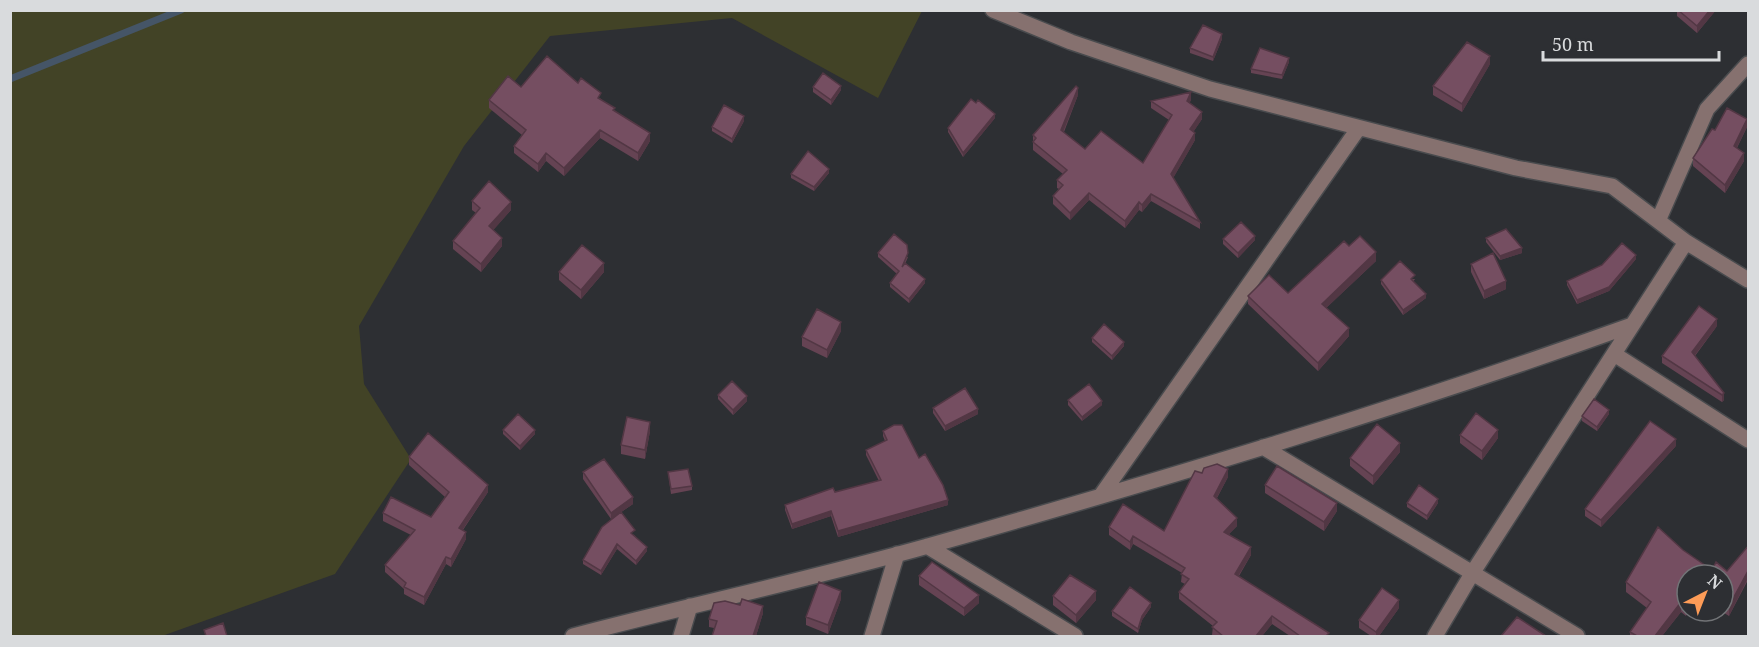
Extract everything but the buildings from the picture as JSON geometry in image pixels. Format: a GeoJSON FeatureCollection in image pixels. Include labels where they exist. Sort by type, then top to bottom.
{"type":"FeatureCollection","features":[{"type":"Feature","properties":{"kind":"street"},"geometry":{"type":"LineString","coordinates":[[993,10],[1071,42],[1210,88],[1358,129],[1516,168],[1612,186],[1686,242],[1749,280]]}},
{"type":"Feature","properties":{"kind":"street"},"geometry":{"type":"LineString","coordinates":[[1658,221],[1707,109],[1749,64]]}},
{"type":"Feature","properties":{"kind":"street"},"geometry":{"type":"LineString","coordinates":[[1102,494],[1358,129]]}},
{"type":"Feature","properties":{"kind":"street"},"geometry":{"type":"LineString","coordinates":[[1435,636],[1473,572],[1686,242]]}},
{"type":"Feature","properties":{"kind":"street"},"geometry":{"type":"LineString","coordinates":[[573,636],[927,546],[1263,447],[1507,370],[1632,325]]}},
{"type":"Feature","properties":{"kind":"street"},"geometry":{"type":"LineString","coordinates":[[1614,354],[1749,440]]}},
{"type":"Feature","properties":{"kind":"street"},"geometry":{"type":"LineString","coordinates":[[1263,447],[1577,636]]}},
{"type":"Feature","properties":{"kind":"street"},"geometry":{"type":"LineString","coordinates":[[927,546],[1075,636]]}},
{"type":"Feature","properties":{"kind":"street"},"geometry":{"type":"LineString","coordinates":[[872,636],[897,554]]}},
{"type":"Feature","properties":{"kind":"street"},"geometry":{"type":"LineString","coordinates":[[681,636],[690,606]]}},
{"type":"Feature","properties":{"kind":"green space"},"geometry":{"type":"Polygon","coordinates":[[[10,11],[922,11],[878,98],[732,18],[550,36],[464,146],[359,326],[364,384],[411,459],[335,574],[162,636],[11,636],[10,11]]]}},
{"type":"Feature","properties":{"kind":"waterway"},"geometry":{"type":"LineString","coordinates":[[10,79],[181,10]]}}]}
